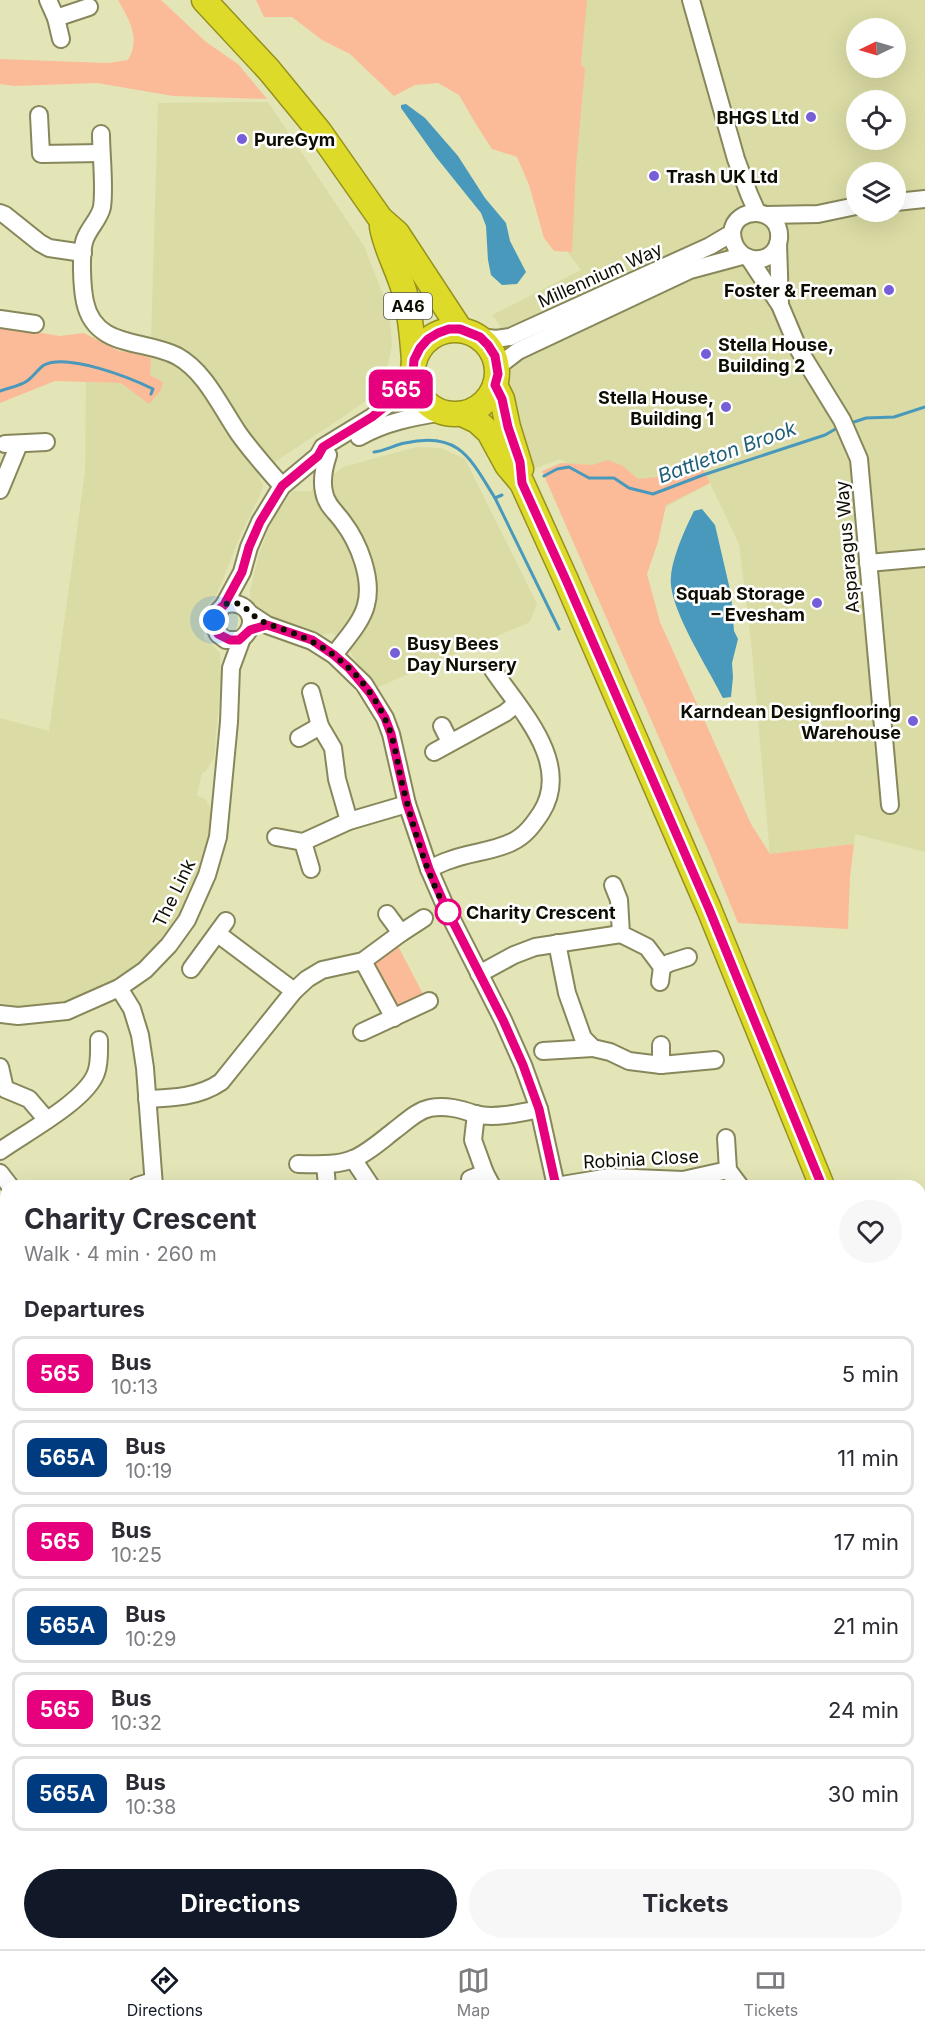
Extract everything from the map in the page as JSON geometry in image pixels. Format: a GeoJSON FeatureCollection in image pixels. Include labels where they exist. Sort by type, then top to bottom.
{"type":"FeatureCollection","features":[{"type":"Feature","properties":{"kind":"highway","name":"A46"},"geometry":{"type":"LineString","coordinates":[[204,0],[291,97],[345,166],[380,218],[397,233],[470,333]]}},
{"type":"Feature","properties":{"kind":"highway","name":"A46"},"geometry":{"type":"LineString","coordinates":[[380,218],[384,238],[406,297],[411,326],[413,366]]}},
{"type":"Feature","properties":{"kind":"highway"},"geometry":{"type":"LineString","coordinates":[[522,483],[520,462],[508,427],[491,350],[470,333],[438,333],[428,339],[420,348],[413,366],[414,383],[419,394],[433,408],[477,421],[489,432],[507,465],[522,483],[571,590],[709,909],[820,1180]]}},
{"type":"Feature","properties":{"kind":"highway"},"geometry":{"type":"LineString","coordinates":[[452,413],[480,406],[490,396],[496,376]]}},
{"type":"Feature","properties":{"kind":"street"},"geometry":{"type":"LineString","coordinates":[[48,0],[56,18],[61,39]]}},
{"type":"Feature","properties":{"kind":"street"},"geometry":{"type":"LineString","coordinates":[[691,0],[736,159],[749,194],[762,213],[777,226],[778,240]]}},
{"type":"Feature","properties":{"kind":"street"},"geometry":{"type":"LineString","coordinates":[[56,18],[89,7]]}},
{"type":"Feature","properties":{"kind":"street"},"geometry":{"type":"LineString","coordinates":[[39,115],[41,154],[101,153]]}},
{"type":"Feature","properties":{"kind":"street"},"geometry":{"type":"LineString","coordinates":[[101,134],[102,208],[85,239],[83,253],[85,301],[89,316],[100,330],[110,336],[157,348],[177,356],[192,367],[249,448],[282,486]]}},
{"type":"Feature","properties":{"kind":"street"},"geometry":{"type":"LineString","coordinates":[[736,159],[740,196],[732,242],[746,257]]}},
{"type":"Feature","properties":{"kind":"street"},"geometry":{"type":"LineString","coordinates":[[906,201],[925,199]]}},
{"type":"Feature","properties":{"kind":"street","name":"Millennium Way"},"geometry":{"type":"LineString","coordinates":[[470,333],[496,339],[510,337],[713,244],[735,227],[747,214],[818,213],[846,208]]}},
{"type":"Feature","properties":{"kind":"street"},"geometry":{"type":"LineString","coordinates":[[0,213],[6,215],[49,248],[83,253]]}},
{"type":"Feature","properties":{"kind":"street","name":"Millennium Way"},"geometry":{"type":"LineString","coordinates":[[496,376],[518,351],[690,270],[746,257],[760,259],[768,256],[778,240],[818,213]]}},
{"type":"Feature","properties":{"kind":"street","name":"Asparagus Way"},"geometry":{"type":"LineString","coordinates":[[778,240],[780,305]]}},
{"type":"Feature","properties":{"kind":"street","name":"Asparagus Way"},"geometry":{"type":"LineString","coordinates":[[746,257],[780,305],[799,350],[845,425],[859,459],[890,805]]}},
{"type":"Feature","properties":{"kind":"street"},"geometry":{"type":"LineString","coordinates":[[0,319],[35,324]]}},
{"type":"Feature","properties":{"kind":"street","name":"The Link"},"geometry":{"type":"LineString","coordinates":[[323,456],[323,447],[372,417],[387,405],[413,366]]}},
{"type":"Feature","properties":{"kind":"street","name":"The Link"},"geometry":{"type":"LineString","coordinates":[[0,1014],[18,1016],[66,1011],[119,988],[145,970],[169,945],[187,920],[207,875],[218,837],[229,722],[231,668],[241,618],[242,572],[249,547],[260,522],[282,486],[323,456],[376,427],[400,420],[452,413]]}},
{"type":"Feature","properties":{"kind":"street"},"geometry":{"type":"LineString","coordinates":[[0,490],[12,444],[46,442]]}},
{"type":"Feature","properties":{"kind":"street"},"geometry":{"type":"LineString","coordinates":[[323,456],[323,491],[332,510],[344,522],[355,542],[367,572],[368,589],[366,605],[360,617],[334,655]]}},
{"type":"Feature","properties":{"kind":"street"},"geometry":{"type":"LineString","coordinates":[[868,563],[925,558]]}},
{"type":"Feature","properties":{"kind":"street","name":"The Link"},"geometry":{"type":"LineString","coordinates":[[231,668],[224,638],[215,629],[214,620],[217,611],[241,618]]}},
{"type":"Feature","properties":{"kind":"street"},"geometry":{"type":"LineString","coordinates":[[224,638],[234,641],[241,618],[312,640],[334,655],[364,684],[385,718],[391,734],[407,804],[429,869],[523,1065],[539,1109],[555,1180]]}},
{"type":"Feature","properties":{"kind":"street"},"geometry":{"type":"LineString","coordinates":[[429,869],[450,859],[500,848],[516,840],[532,827],[544,809],[549,795],[551,781],[549,761],[542,740],[492,670]]}},
{"type":"Feature","properties":{"kind":"street"},"geometry":{"type":"LineString","coordinates":[[311,692],[320,726],[333,748],[337,779],[349,821]]}},
{"type":"Feature","properties":{"kind":"street"},"geometry":{"type":"LineString","coordinates":[[434,752],[516,705]]}},
{"type":"Feature","properties":{"kind":"street"},"geometry":{"type":"LineString","coordinates":[[299,738],[320,726]]}},
{"type":"Feature","properties":{"kind":"street"},"geometry":{"type":"LineString","coordinates":[[442,726],[450,742]]}},
{"type":"Feature","properties":{"kind":"street"},"geometry":{"type":"LineString","coordinates":[[276,837],[303,842],[349,821],[407,804]]}},
{"type":"Feature","properties":{"kind":"street"},"geometry":{"type":"LineString","coordinates":[[303,842],[311,869]]}},
{"type":"Feature","properties":{"kind":"street"},"geometry":{"type":"LineString","coordinates":[[615,884],[619,900],[621,934]]}},
{"type":"Feature","properties":{"kind":"street"},"geometry":{"type":"LineString","coordinates":[[387,914],[401,933]]}},
{"type":"Feature","properties":{"kind":"street"},"geometry":{"type":"LineString","coordinates":[[147,1099],[188,1096],[212,1088],[221,1082],[294,991],[307,979],[322,970],[363,961],[424,918]]}},
{"type":"Feature","properties":{"kind":"street"},"geometry":{"type":"LineString","coordinates":[[191,969],[222,928],[294,991]]}},
{"type":"Feature","properties":{"kind":"street"},"geometry":{"type":"LineString","coordinates":[[479,974],[514,955],[535,947],[621,934],[647,947],[661,975],[669,963],[688,957]]}},
{"type":"Feature","properties":{"kind":"street"},"geometry":{"type":"LineString","coordinates":[[557,943],[567,993],[583,1038],[593,1048]]}},
{"type":"Feature","properties":{"kind":"street"},"geometry":{"type":"LineString","coordinates":[[363,961],[394,1018]]}},
{"type":"Feature","properties":{"kind":"street"},"geometry":{"type":"LineString","coordinates":[[119,988],[132,1009],[140,1035],[154,1180]]}},
{"type":"Feature","properties":{"kind":"street"},"geometry":{"type":"LineString","coordinates":[[362,1032],[429,1001]]}},
{"type":"Feature","properties":{"kind":"street"},"geometry":{"type":"LineString","coordinates":[[0,1151],[47,1120],[83,1091],[96,1072],[99,1040]]}},
{"type":"Feature","properties":{"kind":"street"},"geometry":{"type":"LineString","coordinates":[[661,1045],[661,1065]]}},
{"type":"Feature","properties":{"kind":"street"},"geometry":{"type":"LineString","coordinates":[[543,1051],[593,1048],[610,1052],[629,1061],[661,1065],[715,1060]]}},
{"type":"Feature","properties":{"kind":"street"},"geometry":{"type":"LineString","coordinates":[[0,1067],[5,1089],[29,1099],[47,1120]]}},
{"type":"Feature","properties":{"kind":"street"},"geometry":{"type":"LineString","coordinates":[[298,1164],[325,1164],[352,1159],[375,1146],[411,1117],[428,1108],[449,1107],[468,1110],[476,1114],[507,1116],[539,1109]]}},
{"type":"Feature","properties":{"kind":"street"},"geometry":{"type":"LineString","coordinates":[[476,1114],[472,1140],[482,1180]]}},
{"type":"Feature","properties":{"kind":"street"},"geometry":{"type":"LineString","coordinates":[[726,1138],[728,1170],[736,1180]]}},
{"type":"Feature","properties":{"kind":"street"},"geometry":{"type":"LineString","coordinates":[[352,1159],[367,1180]]}},
{"type":"Feature","properties":{"kind":"street"},"geometry":{"type":"LineString","coordinates":[[325,1164],[326,1180]]}},
{"type":"Feature","properties":{"kind":"street","name":"Robinia Close"},"geometry":{"type":"LineString","coordinates":[[592,1180],[610,1177],[683,1180],[728,1170]]}},
{"type":"Feature","properties":{"kind":"shaded area"},"geometry":{"type":"Polygon","coordinates":[[[118,0],[161,0],[206,42],[238,64],[267,99],[173,96],[97,83],[14,86],[0,84],[0,59],[108,63],[128,60],[132,52],[132,29],[118,0]]]}},
{"type":"Feature","properties":{"kind":"shaded area"},"geometry":{"type":"Polygon","coordinates":[[[256,0],[587,0],[581,64],[585,69],[576,166],[572,252],[554,251],[544,238],[529,185],[517,157],[492,149],[459,95],[438,83],[415,85],[394,96],[350,54],[322,40],[292,17],[264,17],[256,0]]]}},
{"type":"Feature","properties":{"kind":"shaded area"},"geometry":{"type":"Polygon","coordinates":[[[579,0],[925,0],[925,852],[855,834],[854,844],[770,855],[751,641],[739,544],[710,483],[666,507],[641,506],[560,459],[531,470],[513,421],[507,378],[512,365],[499,324],[492,315],[581,270],[568,253],[579,0]]]}},
{"type":"Feature","properties":{"kind":"shaded area"},"geometry":{"type":"Polygon","coordinates":[[[268,102],[364,246],[390,319],[392,345],[387,369],[375,394],[258,473],[263,486],[261,493],[241,534],[217,594],[202,612],[204,639],[220,654],[221,679],[214,758],[206,771],[202,773],[197,795],[206,800],[211,810],[211,825],[201,868],[185,906],[167,932],[145,957],[122,975],[104,985],[75,1000],[50,1006],[21,1007],[0,1003],[0,718],[49,731],[85,472],[86,382],[121,383],[149,403],[161,390],[163,382],[150,375],[158,103],[268,102]]]}},
{"type":"Feature","properties":{"kind":"shaded area"},"geometry":{"type":"Polygon","coordinates":[[[0,326],[60,336],[84,333],[119,351],[151,358],[150,375],[163,382],[161,390],[149,404],[121,383],[55,381],[0,403],[0,326]]]}},
{"type":"Feature","properties":{"kind":"shaded area"},"geometry":{"type":"Polygon","coordinates":[[[416,447],[441,448],[465,459],[537,604],[530,622],[376,688],[352,656],[348,643],[332,633],[322,635],[257,618],[250,607],[250,591],[259,554],[272,520],[292,491],[311,491],[343,467],[416,447]]]}},
{"type":"Feature","properties":{"kind":"shaded area"},"geometry":{"type":"Polygon","coordinates":[[[608,460],[623,466],[638,479],[668,476],[702,467],[710,483],[666,505],[658,542],[647,574],[660,622],[751,824],[770,854],[854,844],[848,929],[738,923],[542,471],[561,463],[592,465],[608,460]]]}},
{"type":"Feature","properties":{"kind":"shaded area"},"geometry":{"type":"Polygon","coordinates":[[[397,944],[424,996],[395,1008],[372,963],[397,944]]]}},
{"type":"Feature","properties":{"kind":"water"},"geometry":{"type":"Polygon","coordinates":[[[406,104],[425,118],[458,156],[485,198],[506,223],[510,241],[526,272],[517,284],[502,285],[491,275],[486,226],[481,213],[436,157],[401,108],[401,105],[406,104]]]}},
{"type":"Feature","properties":{"kind":"water"},"geometry":{"type":"Polygon","coordinates":[[[702,509],[715,525],[731,594],[734,631],[738,639],[732,663],[731,697],[723,698],[682,620],[672,589],[672,568],[680,543],[694,511],[702,509]]]}},
{"type":"Feature","properties":{"kind":"waterway"},"geometry":{"type":"LineString","coordinates":[[0,391],[24,383],[44,365],[68,362],[99,368],[130,379],[153,389],[151,394]]}},
{"type":"Feature","properties":{"kind":"waterway","name":"Battleton Brook"},"geometry":{"type":"LineString","coordinates":[[851,423],[866,418],[894,417],[925,407]]}},
{"type":"Feature","properties":{"kind":"waterway","name":"Battleton Brook"},"geometry":{"type":"LineString","coordinates":[[544,476],[557,469],[569,467],[589,478],[614,478],[629,488],[653,494],[825,435],[839,427]]}},
{"type":"Feature","properties":{"kind":"waterway","name":"Battleton Brook"},"geometry":{"type":"LineString","coordinates":[[374,452],[423,440],[451,445],[470,460],[495,498],[502,495]]}},
{"type":"Feature","properties":{"kind":"waterway"},"geometry":{"type":"LineString","coordinates":[[495,498],[559,629]]}},
{"type":"Feature","properties":{"kind":"bus line","name":"565"},"geometry":{"type":"LineString","coordinates":[[555,1180],[539,1109],[523,1065],[429,869],[407,804],[391,734],[385,718],[370,693],[349,668],[312,640],[267,625],[250,630],[242,638],[234,641],[221,637],[214,625],[217,611],[224,605],[242,572],[249,547],[260,522],[282,486],[296,477],[318,456],[323,447],[372,417],[387,405],[413,372],[414,360],[420,348],[428,339],[449,329],[472,332],[488,345],[495,356],[498,374],[495,385],[502,399],[508,427],[520,462],[522,483],[709,909],[820,1180]]}},
{"type":"Feature","properties":{"kind":"place","name":"BHGS Ltd"},"geometry":{"type":"Point","coordinates":[811,117]}},
{"type":"Feature","properties":{"kind":"place","name":"PureGym"},"geometry":{"type":"Point","coordinates":[242,139]}},
{"type":"Feature","properties":{"kind":"place","name":"Trash UK Ltd"},"geometry":{"type":"Point","coordinates":[654,176]}},
{"type":"Feature","properties":{"kind":"place","name":"Foster & Freeman"},"geometry":{"type":"Point","coordinates":[889,290]}},
{"type":"Feature","properties":{"kind":"place","name":"Stella House, Building 2"},"geometry":{"type":"Point","coordinates":[706,354]}},
{"type":"Feature","properties":{"kind":"place","name":"Stella House, Building 1"},"geometry":{"type":"Point","coordinates":[726,407]}},
{"type":"Feature","properties":{"kind":"place","name":"Squab Storage – Evesham"},"geometry":{"type":"Point","coordinates":[817,603]}},
{"type":"Feature","properties":{"kind":"place","name":"Busy Bees Day Nursery"},"geometry":{"type":"Point","coordinates":[395,653]}},
{"type":"Feature","properties":{"kind":"place","name":"Karndean Designflooring Warehouse"},"geometry":{"type":"Point","coordinates":[913,721]}},
{"type":"Feature","properties":{"kind":"place","name":"Charity Crescent"},"geometry":{"type":"Point","coordinates":[448,912]}},
{"type":"Feature","properties":{"kind":"route"},"geometry":{"type":"LineString","coordinates":[[214,620],[220,607],[229,603],[241,605],[267,625],[312,640],[334,655],[364,684],[385,718],[391,734],[407,804],[429,869],[448,912]]}}]}
